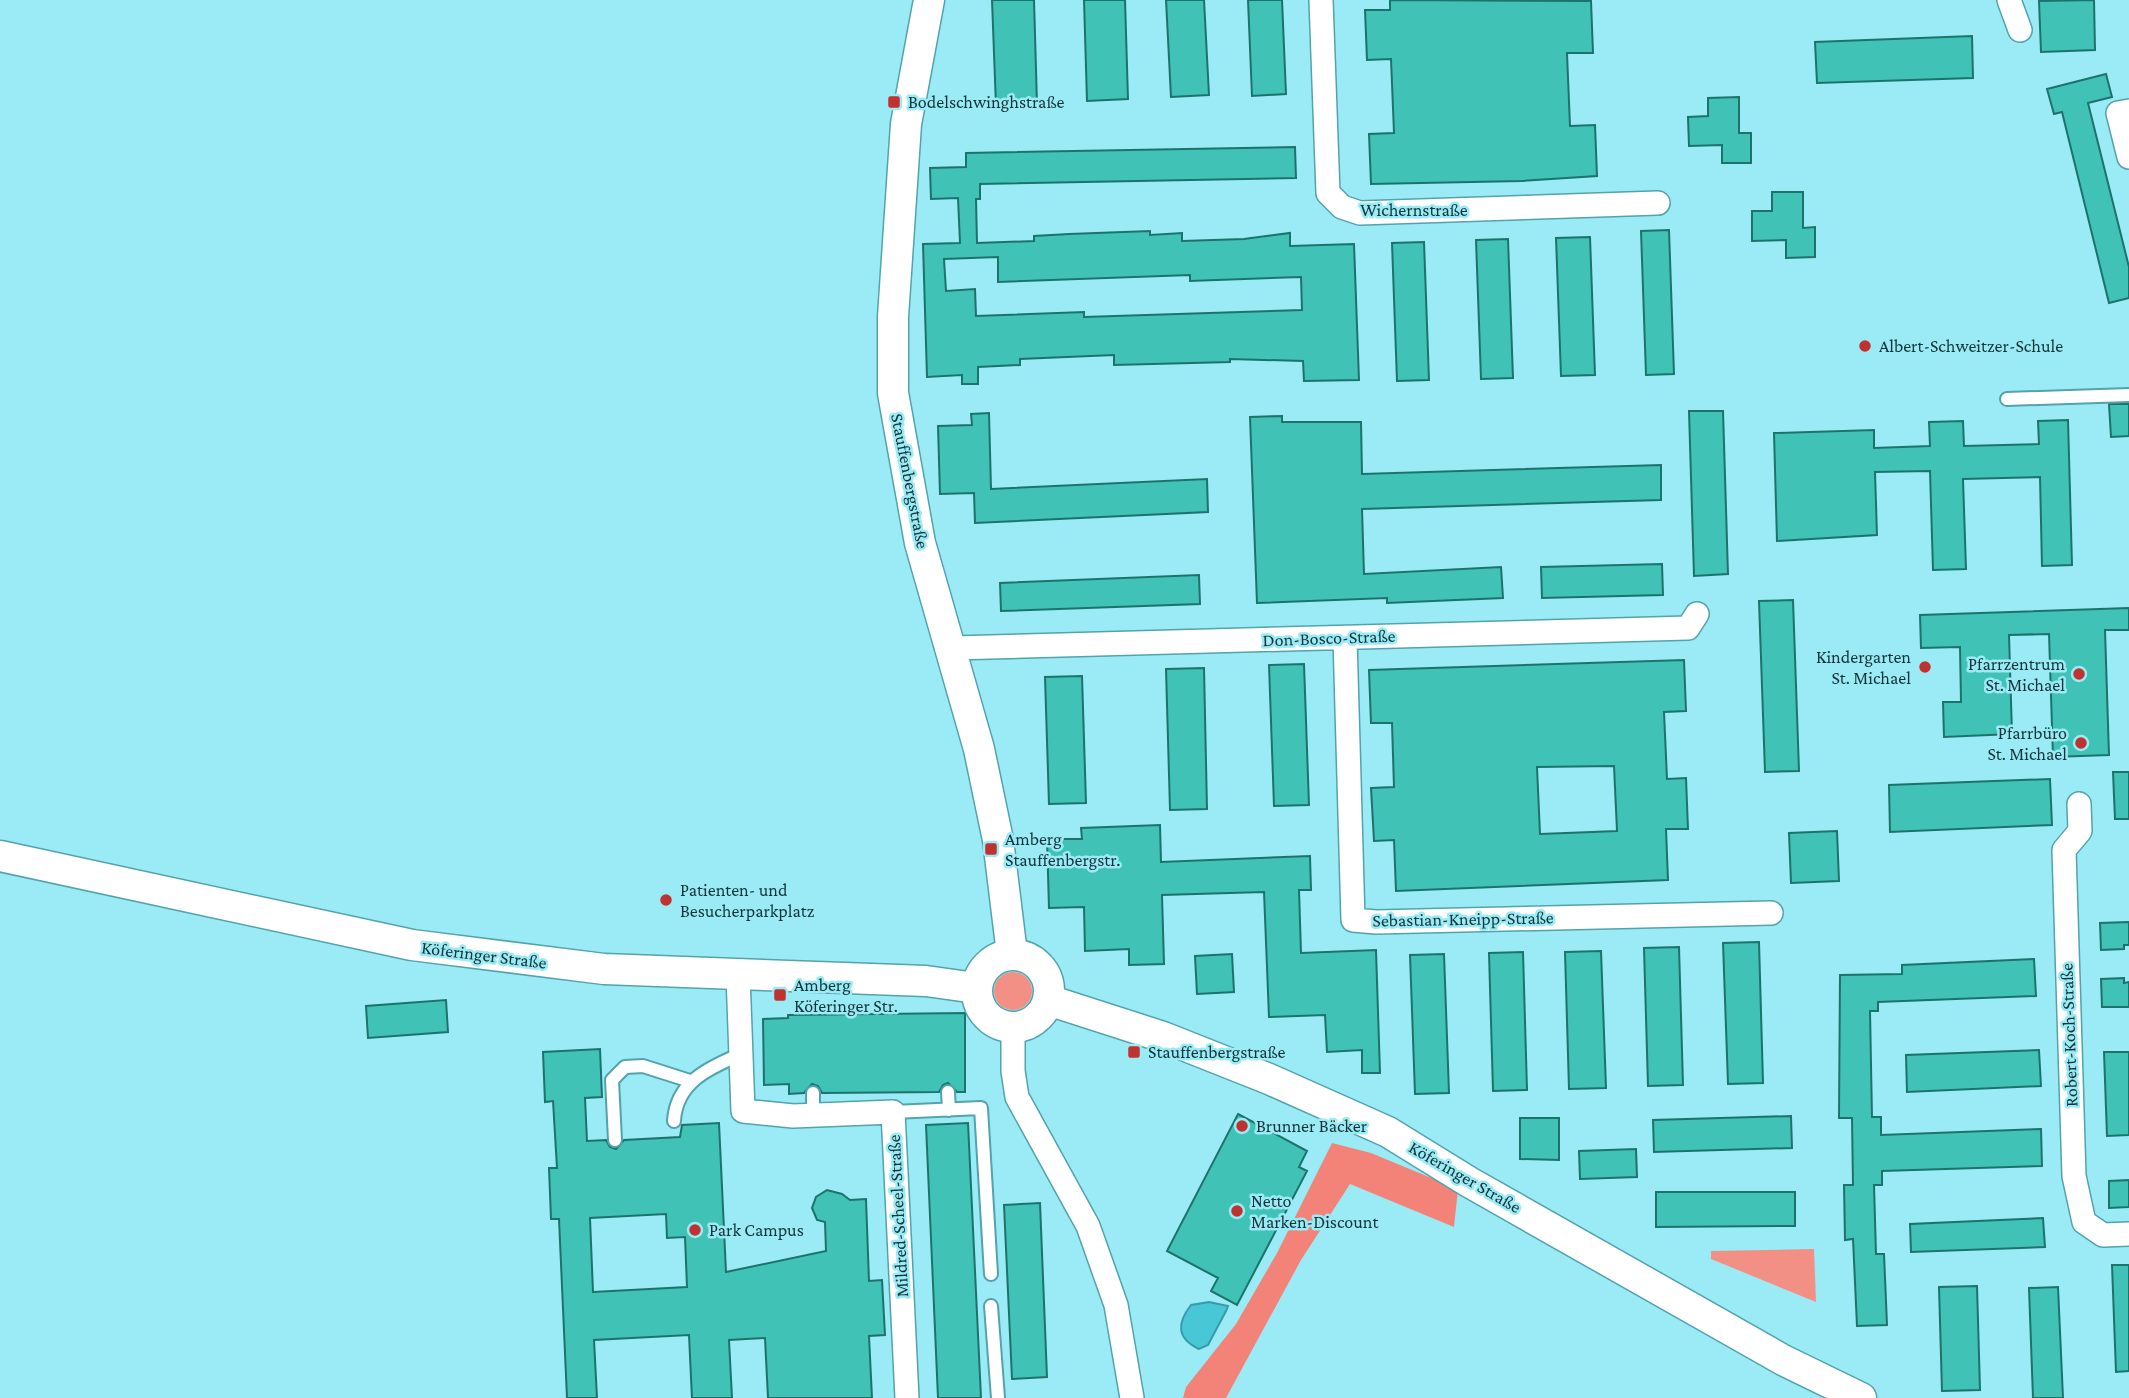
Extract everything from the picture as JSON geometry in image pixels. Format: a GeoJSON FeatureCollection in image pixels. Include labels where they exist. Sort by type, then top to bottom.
{"type":"FeatureCollection","features":[{"type":"Feature","properties":{"kind":"street","name":"Stauffenbergstraße"},"geometry":{"type":"LineString","coordinates":[[929,0],[906,124],[892,317],[893,393],[920,543],[953,648],[979,750],[998,840],[1012,954]]}},
{"type":"Feature","properties":{"kind":"street","name":"Wichernstraße"},"geometry":{"type":"LineString","coordinates":[[1321,0],[1328,193],[1342,207],[1360,213],[1658,203]]}},
{"type":"Feature","properties":{"kind":"street"},"geometry":{"type":"LineString","coordinates":[[2009,0],[2020,30]]}},
{"type":"Feature","properties":{"kind":"street"},"geometry":{"type":"LineString","coordinates":[[2129,111],[2118,113],[2129,157]]}},
{"type":"Feature","properties":{"kind":"street","name":"Don-Bosco-Straße"},"geometry":{"type":"LineString","coordinates":[[953,648],[1688,628],[1697,614]]}},
{"type":"Feature","properties":{"kind":"street","name":"Sebastian-Kneipp-Straße"},"geometry":{"type":"LineString","coordinates":[[1345,638],[1353,920],[1376,922],[1772,913]]}},
{"type":"Feature","properties":{"kind":"street","name":"Robert-Koch-Straße"},"geometry":{"type":"LineString","coordinates":[[2079,804],[2080,831],[2064,850],[2074,1176],[2084,1222],[2103,1235],[2129,1234]]}},
{"type":"Feature","properties":{"kind":"street","name":"Köferinger Straße"},"geometry":{"type":"LineString","coordinates":[[0,856],[412,945],[604,969],[926,981],[976,988]]}},
{"type":"Feature","properties":{"kind":"street"},"geometry":{"type":"LineString","coordinates":[[1012,954],[1023,956],[1041,968],[1047,978],[1048,1000],[1035,1020],[1013,1028],[990,1020],[977,1000],[976,988],[984,968],[1002,956],[1012,954]]}},
{"type":"Feature","properties":{"kind":"street","name":"Mildred-Scheel-Straße"},"geometry":{"type":"LineString","coordinates":[[738,975],[743,1111],[813,1104],[893,1112],[907,1398]]}},
{"type":"Feature","properties":{"kind":"street","name":"Köferinger Straße"},"geometry":{"type":"LineString","coordinates":[[1048,1000],[1163,1037],[1257,1074],[1388,1132],[1469,1182],[1783,1360],[1861,1398]]}},
{"type":"Feature","properties":{"kind":"street"},"geometry":{"type":"LineString","coordinates":[[1013,1028],[1013,1071],[1017,1097],[1088,1226],[1116,1306],[1132,1398]]}},
{"type":"Feature","properties":{"kind":"lane"},"geometry":{"type":"LineString","coordinates":[[2007,399],[2129,395]]}},
{"type":"Feature","properties":{"kind":"lane"},"geometry":{"type":"LineString","coordinates":[[674,1121],[675,1108],[690,1081],[739,1055]]}},
{"type":"Feature","properties":{"kind":"lane"},"geometry":{"type":"LineString","coordinates":[[615,1140],[612,1080],[625,1067],[643,1066],[690,1081]]}},
{"type":"Feature","properties":{"kind":"lane"},"geometry":{"type":"LineString","coordinates":[[948,1092],[949,1110]]}},
{"type":"Feature","properties":{"kind":"lane"},"geometry":{"type":"LineString","coordinates":[[893,1112],[981,1108],[991,1274]]}},
{"type":"Feature","properties":{"kind":"lane"},"geometry":{"type":"LineString","coordinates":[[991,1306],[998,1398]]}},
{"type":"Feature","properties":{"kind":"shaded area"},"geometry":{"type":"Polygon","coordinates":[[[1013,972],[1027,977],[1032,991],[1027,1005],[1013,1010],[999,1005],[994,991],[999,977],[1013,972]]]}},
{"type":"Feature","properties":{"kind":"shaded area"},"geometry":{"type":"Polygon","coordinates":[[[1332,1143],[1371,1153],[1458,1189],[1454,1227],[1350,1184],[1301,1260],[1226,1398],[1183,1398],[1186,1387],[1236,1324],[1277,1253],[1332,1143]]]}},
{"type":"Feature","properties":{"kind":"shaded area"},"geometry":{"type":"Polygon","coordinates":[[[1814,1249],[1816,1302],[1711,1259],[1711,1251],[1814,1249]]]}},
{"type":"Feature","properties":{"kind":"water"},"geometry":{"type":"Polygon","coordinates":[[[1209,1302],[1228,1306],[1208,1345],[1199,1349],[1186,1340],[1181,1324],[1191,1305],[1209,1302]]]}},
{"type":"Feature","properties":{"kind":"building"},"geometry":{"type":"Polygon","coordinates":[[[992,0],[1034,0],[1037,104],[996,106],[992,0]]]}},
{"type":"Feature","properties":{"kind":"building"},"geometry":{"type":"Polygon","coordinates":[[[1084,0],[1125,0],[1128,99],[1087,101],[1084,0]]]}},
{"type":"Feature","properties":{"kind":"building"},"geometry":{"type":"Polygon","coordinates":[[[1166,0],[1204,0],[1209,95],[1171,97],[1166,0]]]}},
{"type":"Feature","properties":{"kind":"building"},"geometry":{"type":"Polygon","coordinates":[[[1248,0],[1282,0],[1286,94],[1252,96],[1248,0]]]}},
{"type":"Feature","properties":{"kind":"building"},"geometry":{"type":"Polygon","coordinates":[[[1390,0],[1591,1],[1593,53],[1567,53],[1570,126],[1595,125],[1597,176],[1522,181],[1371,184],[1369,134],[1394,133],[1391,59],[1367,60],[1365,10],[1390,10],[1390,0]]]}},
{"type":"Feature","properties":{"kind":"building"},"geometry":{"type":"Polygon","coordinates":[[[2094,0],[2095,50],[2041,52],[2039,1],[2094,0]]]}},
{"type":"Feature","properties":{"kind":"building"},"geometry":{"type":"Polygon","coordinates":[[[1972,36],[1973,78],[1817,83],[1815,42],[1972,36]]]}},
{"type":"Feature","properties":{"kind":"building"},"geometry":{"type":"Polygon","coordinates":[[[2106,74],[2112,97],[2088,103],[2129,267],[2129,298],[2109,303],[2062,112],[2054,114],[2047,89],[2106,74]]]}},
{"type":"Feature","properties":{"kind":"building"},"geometry":{"type":"Polygon","coordinates":[[[1739,97],[1739,133],[1751,133],[1751,163],[1722,163],[1722,145],[1689,146],[1688,117],[1708,116],[1708,98],[1739,97]]]}},
{"type":"Feature","properties":{"kind":"building"},"geometry":{"type":"Polygon","coordinates":[[[1295,147],[1296,178],[980,184],[980,199],[976,199],[977,243],[1034,241],[1034,236],[1150,231],[1150,235],[1182,233],[1182,241],[1244,239],[1290,233],[1290,246],[1354,244],[1359,380],[1304,381],[1303,361],[1230,359],[1230,362],[1114,365],[1114,355],[1020,359],[1020,365],[978,367],[978,384],[962,384],[962,375],[927,377],[923,244],[960,243],[958,198],[931,199],[930,168],[966,167],[966,153],[1295,147]],[[998,257],[944,259],[946,291],[975,289],[976,316],[1084,312],[1084,317],[1302,310],[1301,277],[1190,281],[1190,275],[998,282],[998,257]]]}},
{"type":"Feature","properties":{"kind":"building"},"geometry":{"type":"Polygon","coordinates":[[[1772,192],[1803,192],[1803,228],[1815,227],[1815,257],[1786,258],[1786,240],[1752,241],[1752,211],[1772,211],[1772,192]]]}},
{"type":"Feature","properties":{"kind":"building"},"geometry":{"type":"Polygon","coordinates":[[[1669,230],[1674,374],[1646,375],[1641,231],[1669,230]]]}},
{"type":"Feature","properties":{"kind":"building"},"geometry":{"type":"Polygon","coordinates":[[[1590,237],[1595,375],[1561,376],[1556,238],[1590,237]]]}},
{"type":"Feature","properties":{"kind":"building"},"geometry":{"type":"Polygon","coordinates":[[[1508,239],[1513,378],[1481,379],[1476,240],[1508,239]]]}},
{"type":"Feature","properties":{"kind":"building"},"geometry":{"type":"Polygon","coordinates":[[[1424,242],[1429,380],[1397,381],[1392,243],[1424,242]]]}},
{"type":"Feature","properties":{"kind":"building"},"geometry":{"type":"Polygon","coordinates":[[[2109,404],[2129,404],[2129,436],[2111,437],[2109,404]]]}},
{"type":"Feature","properties":{"kind":"building"},"geometry":{"type":"Polygon","coordinates":[[[1689,411],[1723,411],[1728,574],[1694,576],[1689,411]]]}},
{"type":"Feature","properties":{"kind":"building"},"geometry":{"type":"Polygon","coordinates":[[[989,413],[991,489],[1207,479],[1208,512],[975,523],[974,493],[940,494],[938,426],[972,425],[971,414],[989,413]]]}},
{"type":"Feature","properties":{"kind":"building"},"geometry":{"type":"Polygon","coordinates":[[[1282,416],[1282,422],[1361,422],[1362,474],[1661,465],[1661,500],[1362,509],[1364,574],[1501,567],[1503,598],[1387,603],[1387,598],[1257,603],[1250,417],[1282,416]]]}},
{"type":"Feature","properties":{"kind":"building"},"geometry":{"type":"Polygon","coordinates":[[[2068,420],[2072,565],[2042,566],[2040,477],[1963,479],[1966,569],[1933,570],[1930,471],[1875,472],[1877,535],[1777,541],[1774,433],[1874,430],[1874,448],[1930,446],[1929,422],[1963,421],[1964,446],[2039,444],[2038,421],[2068,420]]]}},
{"type":"Feature","properties":{"kind":"building"},"geometry":{"type":"Polygon","coordinates":[[[1662,564],[1663,595],[1542,598],[1541,567],[1662,564]]]}},
{"type":"Feature","properties":{"kind":"building"},"geometry":{"type":"Polygon","coordinates":[[[1199,575],[1200,604],[1001,611],[1000,583],[1199,575]]]}},
{"type":"Feature","properties":{"kind":"building"},"geometry":{"type":"Polygon","coordinates":[[[1793,600],[1799,771],[1765,772],[1759,601],[1793,600]]]}},
{"type":"Feature","properties":{"kind":"building"},"geometry":{"type":"Polygon","coordinates":[[[2129,608],[2129,630],[2105,630],[2109,755],[2053,757],[2049,634],[2009,635],[2012,734],[1944,737],[1943,702],[1961,702],[1960,647],[1921,648],[1920,615],[2129,608]]]}},
{"type":"Feature","properties":{"kind":"building"},"geometry":{"type":"Polygon","coordinates":[[[1684,660],[1686,711],[1664,712],[1667,779],[1686,778],[1688,829],[1666,829],[1668,880],[1396,891],[1394,840],[1374,841],[1371,788],[1394,787],[1392,723],[1371,723],[1369,670],[1684,660]],[[1614,766],[1537,767],[1540,834],[1617,831],[1614,766]]]}},
{"type":"Feature","properties":{"kind":"building"},"geometry":{"type":"Polygon","coordinates":[[[1304,664],[1309,805],[1274,806],[1269,665],[1304,664]]]}},
{"type":"Feature","properties":{"kind":"building"},"geometry":{"type":"Polygon","coordinates":[[[1204,668],[1207,809],[1170,810],[1166,669],[1204,668]]]}},
{"type":"Feature","properties":{"kind":"building"},"geometry":{"type":"Polygon","coordinates":[[[1082,676],[1086,803],[1049,804],[1045,677],[1082,676]]]}},
{"type":"Feature","properties":{"kind":"building"},"geometry":{"type":"Polygon","coordinates":[[[2113,772],[2129,772],[2129,819],[2115,819],[2113,772]]]}},
{"type":"Feature","properties":{"kind":"building"},"geometry":{"type":"Polygon","coordinates":[[[2050,779],[2052,825],[1890,832],[1889,785],[2050,779]]]}},
{"type":"Feature","properties":{"kind":"building"},"geometry":{"type":"Polygon","coordinates":[[[1160,825],[1161,862],[1310,856],[1311,890],[1299,890],[1301,953],[1376,950],[1380,1073],[1362,1073],[1362,1050],[1327,1052],[1325,1015],[1269,1017],[1264,892],[1162,895],[1164,964],[1129,965],[1129,949],[1085,951],[1084,907],[1049,908],[1047,839],[1082,839],[1081,828],[1160,825]]]}},
{"type":"Feature","properties":{"kind":"building"},"geometry":{"type":"Polygon","coordinates":[[[1837,831],[1839,881],[1791,883],[1789,833],[1837,831]]]}},
{"type":"Feature","properties":{"kind":"building"},"geometry":{"type":"Polygon","coordinates":[[[2129,922],[2129,945],[2124,945],[2124,949],[2101,950],[2100,923],[2129,922]]]}},
{"type":"Feature","properties":{"kind":"building"},"geometry":{"type":"Polygon","coordinates":[[[1759,942],[1763,1083],[1728,1084],[1723,943],[1759,942]]]}},
{"type":"Feature","properties":{"kind":"building"},"geometry":{"type":"Polygon","coordinates":[[[1679,947],[1683,1085],[1648,1086],[1644,948],[1679,947]]]}},
{"type":"Feature","properties":{"kind":"building"},"geometry":{"type":"Polygon","coordinates":[[[1601,951],[1606,1088],[1569,1089],[1565,952],[1601,951]]]}},
{"type":"Feature","properties":{"kind":"building"},"geometry":{"type":"Polygon","coordinates":[[[1523,952],[1527,1090],[1493,1091],[1489,953],[1523,952]]]}},
{"type":"Feature","properties":{"kind":"building"},"geometry":{"type":"Polygon","coordinates":[[[1232,954],[1234,992],[1197,994],[1195,956],[1232,954]]]}},
{"type":"Feature","properties":{"kind":"building"},"geometry":{"type":"Polygon","coordinates":[[[1444,954],[1449,1093],[1415,1094],[1410,955],[1444,954]]]}},
{"type":"Feature","properties":{"kind":"building"},"geometry":{"type":"Polygon","coordinates":[[[2034,959],[2036,996],[1878,1002],[1878,1011],[1870,1011],[1872,1117],[1881,1117],[1881,1135],[2041,1129],[2042,1166],[1882,1171],[1882,1185],[1874,1185],[1876,1254],[1884,1254],[1887,1325],[1857,1326],[1853,1239],[1845,1240],[1844,1185],[1853,1185],[1852,1118],[1839,1118],[1840,975],[1902,974],[1902,965],[2034,959]]]}},
{"type":"Feature","properties":{"kind":"building"},"geometry":{"type":"Polygon","coordinates":[[[2124,978],[2124,983],[2129,982],[2129,1007],[2102,1007],[2101,979],[2124,978]]]}},
{"type":"Feature","properties":{"kind":"building"},"geometry":{"type":"Polygon","coordinates":[[[446,1000],[448,1032],[368,1038],[366,1006],[446,1000]]]}},
{"type":"Feature","properties":{"kind":"building"},"geometry":{"type":"Polygon","coordinates":[[[965,1013],[965,1092],[957,1092],[948,1083],[943,1085],[939,1092],[822,1093],[818,1086],[812,1084],[804,1093],[789,1094],[789,1084],[764,1085],[763,1019],[788,1018],[788,1015],[965,1013]]]}},
{"type":"Feature","properties":{"kind":"building","name":"Park Campus"},"geometry":{"type":"Polygon","coordinates":[[[600,1049],[602,1097],[585,1098],[587,1141],[606,1140],[610,1147],[616,1149],[624,1140],[680,1137],[682,1125],[719,1123],[726,1272],[826,1251],[825,1222],[817,1220],[812,1208],[816,1197],[827,1190],[842,1194],[850,1200],[866,1199],[869,1281],[882,1280],[885,1335],[869,1336],[872,1398],[768,1398],[765,1338],[729,1340],[732,1398],[692,1398],[689,1335],[594,1340],[597,1398],[567,1398],[559,1219],[551,1219],[549,1168],[557,1168],[553,1101],[545,1102],[543,1052],[600,1049]],[[666,1214],[590,1218],[593,1292],[687,1287],[685,1237],[667,1238],[666,1214]]]}},
{"type":"Feature","properties":{"kind":"building"},"geometry":{"type":"Polygon","coordinates":[[[2039,1050],[2041,1086],[1907,1092],[1906,1055],[2039,1050]]]}},
{"type":"Feature","properties":{"kind":"building"},"geometry":{"type":"Polygon","coordinates":[[[2104,1052],[2129,1052],[2129,1135],[2107,1136],[2104,1052]]]}},
{"type":"Feature","properties":{"kind":"building","name":"Netto Marken-Discount"},"geometry":{"type":"Polygon","coordinates":[[[1238,1114],[1307,1151],[1299,1167],[1307,1171],[1237,1305],[1211,1291],[1218,1278],[1167,1251],[1238,1114]]]}},
{"type":"Feature","properties":{"kind":"building"},"geometry":{"type":"Polygon","coordinates":[[[1791,1116],[1792,1148],[1654,1152],[1653,1120],[1791,1116]]]}},
{"type":"Feature","properties":{"kind":"building"},"geometry":{"type":"Polygon","coordinates":[[[1520,1118],[1559,1118],[1559,1160],[1520,1159],[1520,1118]]]}},
{"type":"Feature","properties":{"kind":"building"},"geometry":{"type":"Polygon","coordinates":[[[968,1123],[981,1398],[938,1398],[926,1125],[968,1123]]]}},
{"type":"Feature","properties":{"kind":"building"},"geometry":{"type":"Polygon","coordinates":[[[1636,1149],[1637,1177],[1580,1179],[1579,1151],[1636,1149]]]}},
{"type":"Feature","properties":{"kind":"building"},"geometry":{"type":"Polygon","coordinates":[[[2129,1180],[2129,1207],[2109,1208],[2109,1181],[2129,1180]]]}},
{"type":"Feature","properties":{"kind":"building"},"geometry":{"type":"Polygon","coordinates":[[[1656,1192],[1795,1192],[1795,1226],[1656,1227],[1656,1192]]]}},
{"type":"Feature","properties":{"kind":"building"},"geometry":{"type":"Polygon","coordinates":[[[1040,1203],[1047,1377],[1012,1379],[1004,1205],[1040,1203]]]}},
{"type":"Feature","properties":{"kind":"building"},"geometry":{"type":"Polygon","coordinates":[[[2043,1218],[2045,1247],[1911,1252],[1910,1224],[2043,1218]]]}},
{"type":"Feature","properties":{"kind":"building"},"geometry":{"type":"Polygon","coordinates":[[[2112,1265],[2129,1265],[2129,1371],[2116,1372],[2112,1265]]]}},
{"type":"Feature","properties":{"kind":"building"},"geometry":{"type":"Polygon","coordinates":[[[1977,1286],[1980,1390],[1942,1391],[1939,1287],[1977,1286]]]}},
{"type":"Feature","properties":{"kind":"building"},"geometry":{"type":"Polygon","coordinates":[[[2058,1287],[2063,1398],[2033,1398],[2029,1288],[2058,1287]]]}},
{"type":"Feature","properties":{"kind":"place","name":"Bodelschwinghstraße"},"geometry":{"type":"Point","coordinates":[894,102]}},
{"type":"Feature","properties":{"kind":"place","name":"Albert-Schweitzer-Schule"},"geometry":{"type":"Point","coordinates":[1865,346]}},
{"type":"Feature","properties":{"kind":"place","name":"Kindergarten St. Michael"},"geometry":{"type":"Point","coordinates":[1925,667]}},
{"type":"Feature","properties":{"kind":"place","name":"Pfarrzentrum St. Michael"},"geometry":{"type":"Point","coordinates":[2079,674]}},
{"type":"Feature","properties":{"kind":"place","name":"Pfarrbüro St. Michael"},"geometry":{"type":"Point","coordinates":[2081,743]}},
{"type":"Feature","properties":{"kind":"place","name":"Amberg Stauffenbergstr."},"geometry":{"type":"Point","coordinates":[991,849]}},
{"type":"Feature","properties":{"kind":"place","name":"Patienten- und Besucherparkplatz"},"geometry":{"type":"Point","coordinates":[666,900]}},
{"type":"Feature","properties":{"kind":"place","name":"Amberg Köferinger Str."},"geometry":{"type":"Point","coordinates":[780,995]}},
{"type":"Feature","properties":{"kind":"place","name":"Stauffenbergstraße"},"geometry":{"type":"Point","coordinates":[1134,1052]}},
{"type":"Feature","properties":{"kind":"place","name":"Brunner Bäcker"},"geometry":{"type":"Point","coordinates":[1242,1126]}},
{"type":"Feature","properties":{"kind":"place","name":"Netto Marken-Discount"},"geometry":{"type":"Point","coordinates":[1237,1211]}},
{"type":"Feature","properties":{"kind":"place","name":"Park Campus"},"geometry":{"type":"Point","coordinates":[695,1230]}}]}
